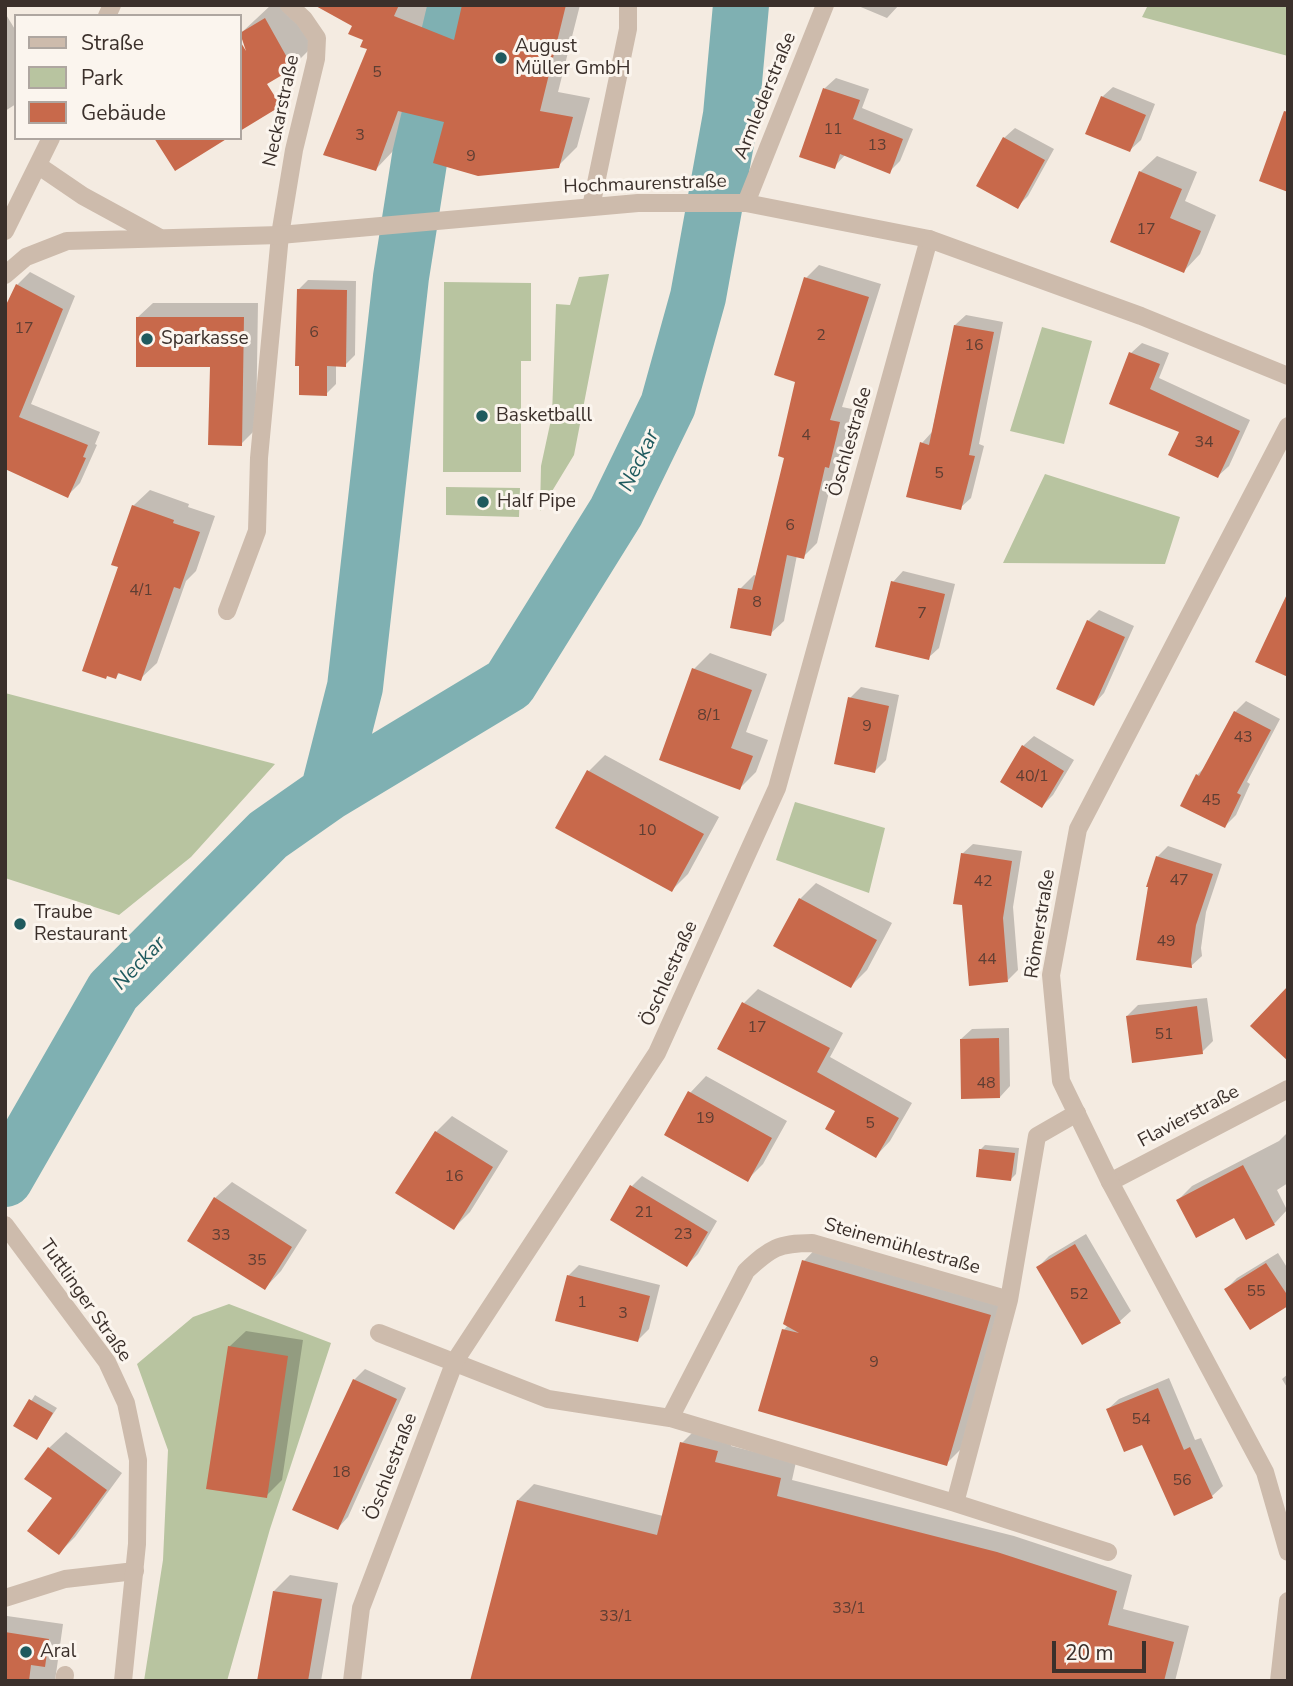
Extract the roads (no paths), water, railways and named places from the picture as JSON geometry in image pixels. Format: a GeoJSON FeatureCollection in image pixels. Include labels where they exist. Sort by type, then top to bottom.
{"type":"FeatureCollection","features":[{"type":"Feature","properties":{"kind":"street","name":"Neckarstraße"},"geometry":{"type":"LineString","coordinates":[[280,234],[294,150],[316,59],[317,38],[304,19],[289,5]]}},
{"type":"Feature","properties":{"kind":"street"},"geometry":{"type":"LineString","coordinates":[[592,207],[628,29],[628,5]]}},
{"type":"Feature","properties":{"kind":"street","name":"Armlederstraße"},"geometry":{"type":"LineString","coordinates":[[747,203],[825,5]]}},
{"type":"Feature","properties":{"kind":"street"},"geometry":{"type":"LineString","coordinates":[[5,231],[50,140]]}},
{"type":"Feature","properties":{"kind":"street"},"geometry":{"type":"LineString","coordinates":[[39,166],[83,196],[160,238]]}},
{"type":"Feature","properties":{"kind":"street","name":"Hochmaurenstraße"},"geometry":{"type":"LineString","coordinates":[[5,275],[26,257],[67,241],[280,234],[638,203],[747,203],[929,239],[1141,316],[1288,376]]}},
{"type":"Feature","properties":{"kind":"street"},"geometry":{"type":"LineString","coordinates":[[227,611],[257,531],[259,458],[280,234]]}},
{"type":"Feature","properties":{"kind":"street","name":"Öschlestraße"},"geometry":{"type":"LineString","coordinates":[[352,1681],[361,1608],[455,1362],[657,1053],[777,788],[929,239]]}},
{"type":"Feature","properties":{"kind":"street","name":"Römerstraße"},"geometry":{"type":"LineString","coordinates":[[1288,426],[1078,829],[1051,975],[1061,1081],[1110,1182],[1265,1472],[1288,1552]]}},
{"type":"Feature","properties":{"kind":"street","name":"Flavierstraße"},"geometry":{"type":"LineString","coordinates":[[1110,1182],[1288,1089]]}},
{"type":"Feature","properties":{"kind":"street"},"geometry":{"type":"LineString","coordinates":[[955,1503],[1009,1300],[1037,1136],[1077,1113]]}},
{"type":"Feature","properties":{"kind":"street","name":"Tuttlinger Straße"},"geometry":{"type":"LineString","coordinates":[[5,1224],[107,1362],[125,1403],[138,1460],[135,1571],[123,1681]]}},
{"type":"Feature","properties":{"kind":"street","name":"Steinemühlestraße"},"geometry":{"type":"LineString","coordinates":[[670,1418],[747,1271],[766,1253],[788,1243],[812,1243],[1009,1300]]}},
{"type":"Feature","properties":{"kind":"street"},"geometry":{"type":"LineString","coordinates":[[379,1333],[548,1399],[670,1418],[1108,1552]]}},
{"type":"Feature","properties":{"kind":"street"},"geometry":{"type":"LineString","coordinates":[[5,1598],[65,1579],[135,1571]]}},
{"type":"Feature","properties":{"kind":"street"},"geometry":{"type":"LineString","coordinates":[[1279,1681],[1288,1601]]}},
{"type":"Feature","properties":{"kind":"waterway","name":"Neckar"},"geometry":{"type":"LineString","coordinates":[[328,793],[355,687],[401,277],[420,156],[456,5]]}},
{"type":"Feature","properties":{"kind":"waterway","name":"Neckar"},"geometry":{"type":"LineString","coordinates":[[5,1179],[113,991],[268,835],[328,793],[509,684],[616,512],[668,405],[698,297],[731,115],[741,5]]}},
{"type":"Feature","properties":{"kind":"place","name":"August Müller GmbH"},"geometry":{"type":"Point","coordinates":[501,58]}},
{"type":"Feature","properties":{"kind":"place","name":"Sparkasse"},"geometry":{"type":"Point","coordinates":[147,339]}},
{"type":"Feature","properties":{"kind":"place","name":"Basketballl"},"geometry":{"type":"Point","coordinates":[482,416]}},
{"type":"Feature","properties":{"kind":"place","name":"Half Pipe"},"geometry":{"type":"Point","coordinates":[483,502]}},
{"type":"Feature","properties":{"kind":"place","name":"Traube Restaurant"},"geometry":{"type":"Point","coordinates":[20,924]}},
{"type":"Feature","properties":{"kind":"place","name":"Aral"},"geometry":{"type":"Point","coordinates":[26,1652]}}]}
